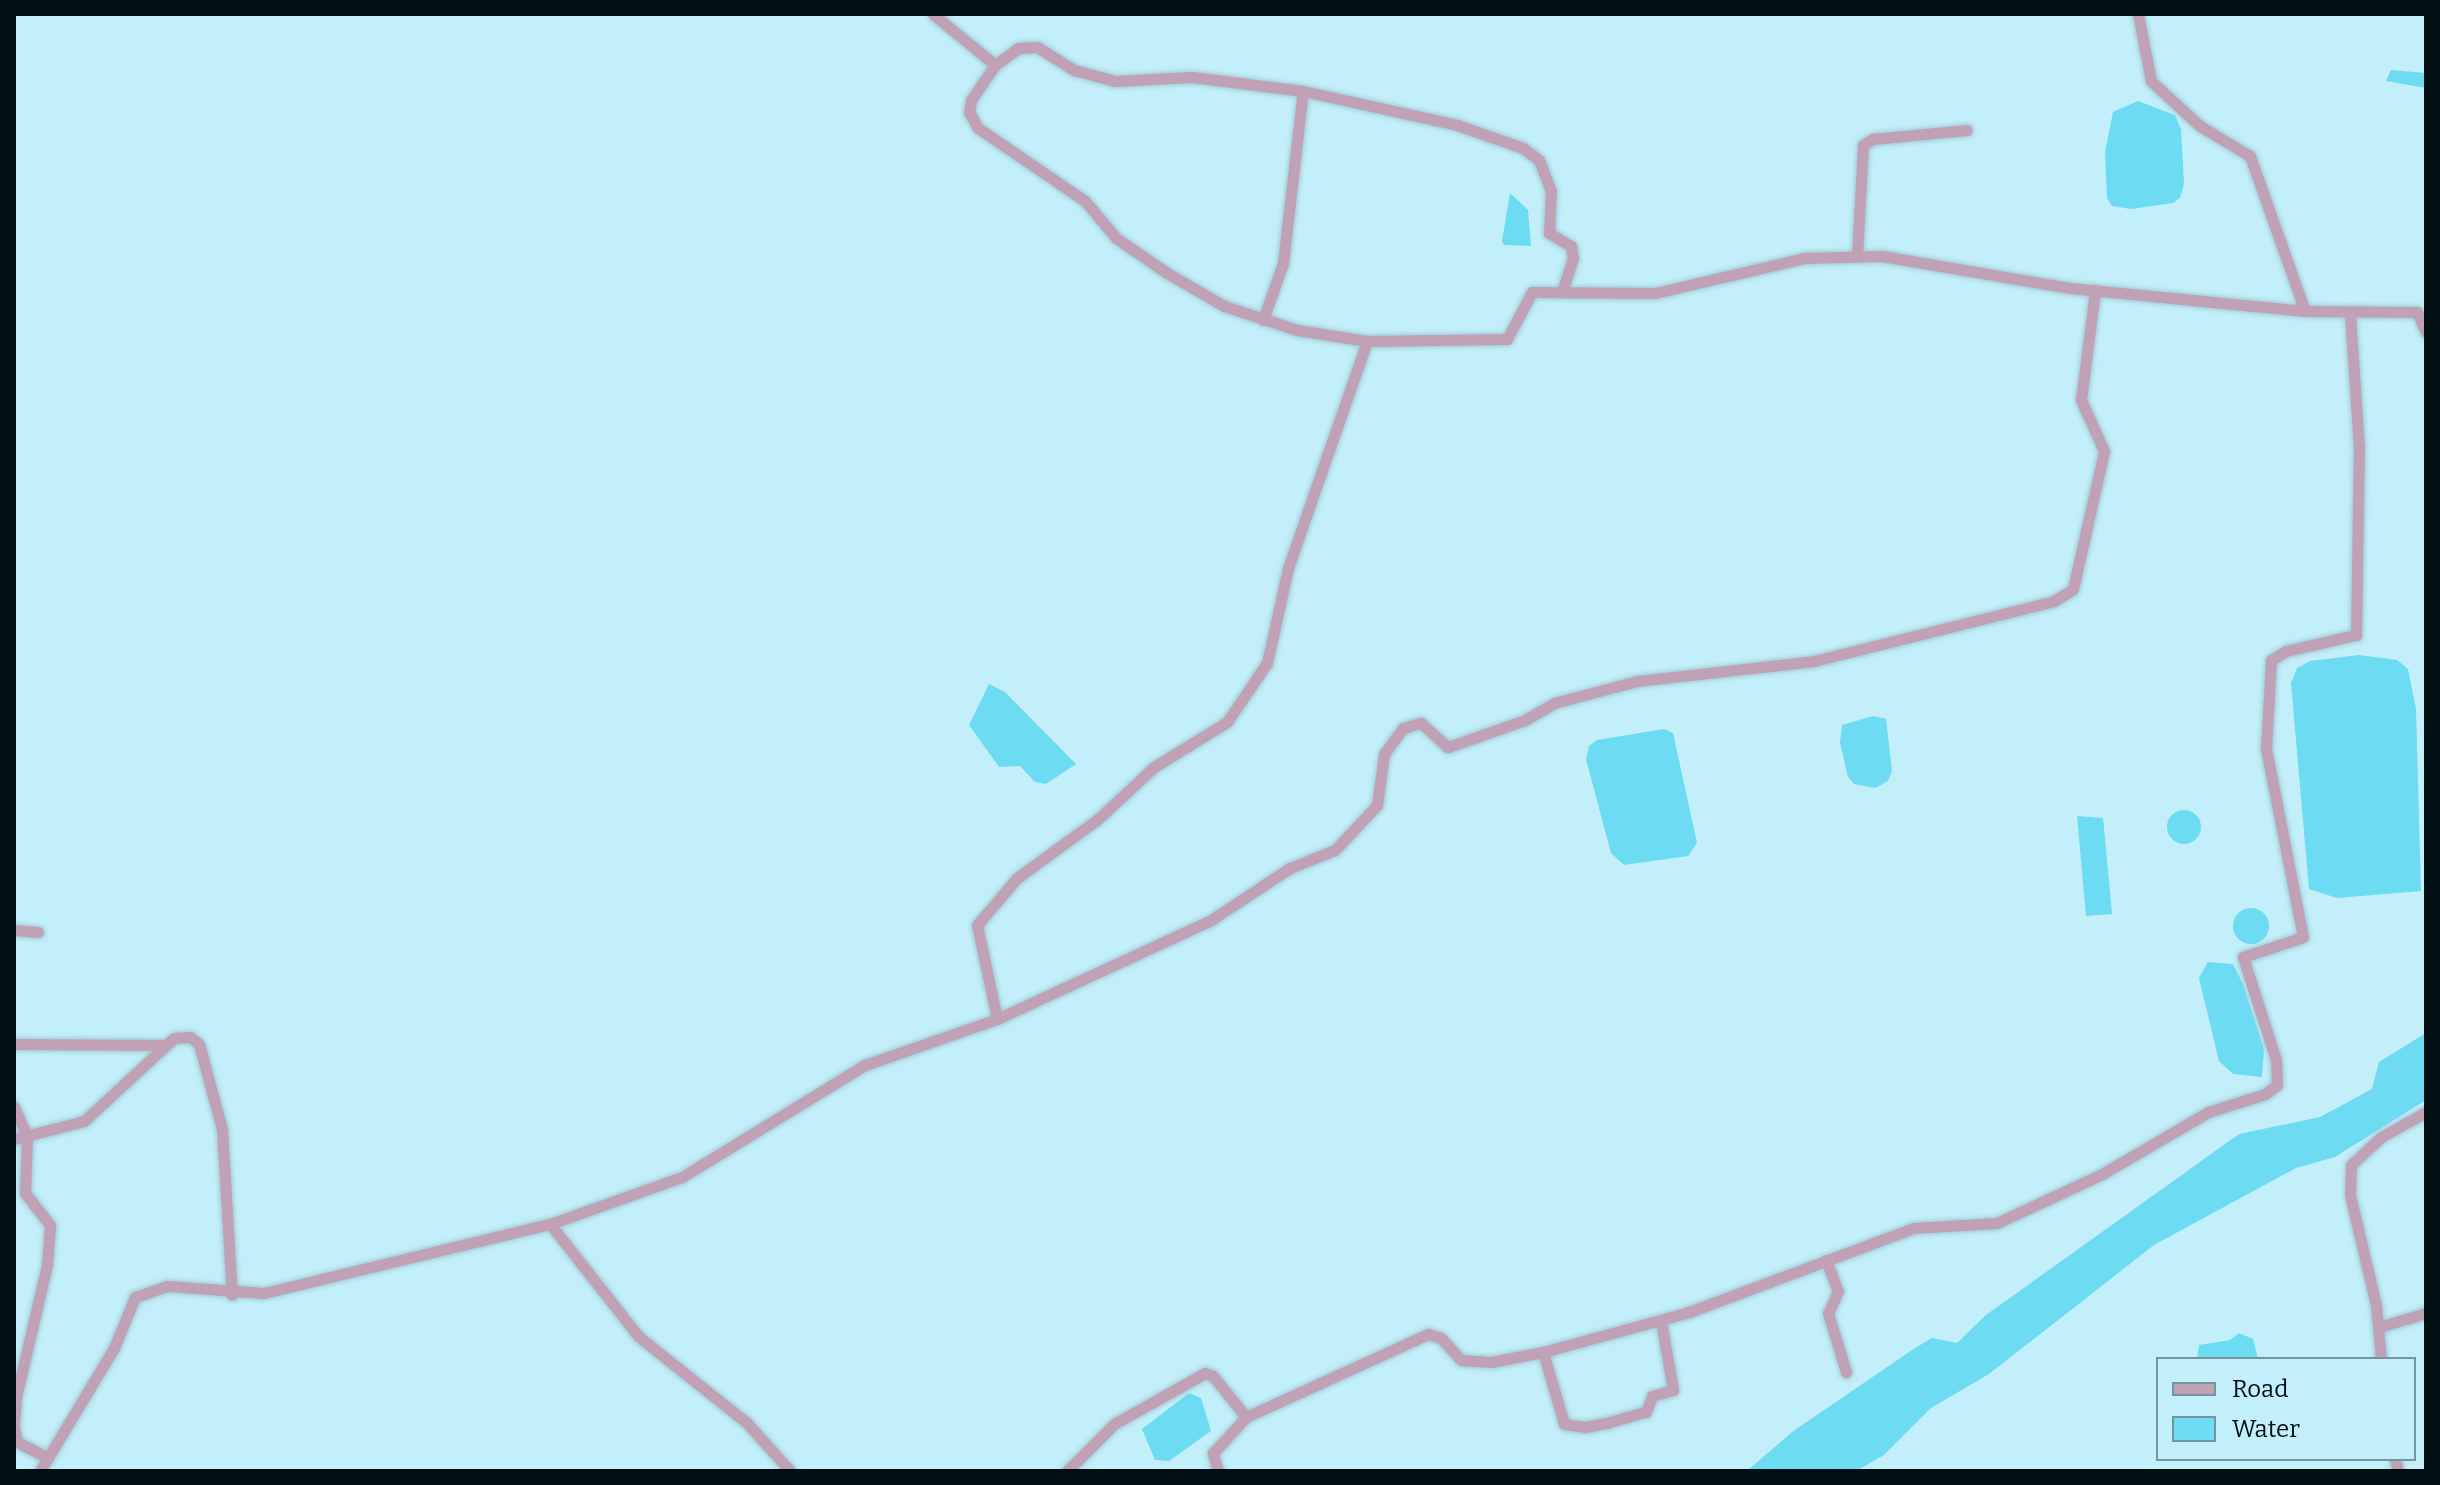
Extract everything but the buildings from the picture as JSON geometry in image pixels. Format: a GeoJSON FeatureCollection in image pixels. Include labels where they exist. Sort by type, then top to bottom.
{"type":"FeatureCollection","features":[{"type":"Feature","properties":{"kind":"street"},"geometry":{"type":"LineString","coordinates":[[933,14],[995,65]]}},
{"type":"Feature","properties":{"kind":"street"},"geometry":{"type":"LineString","coordinates":[[2138,14],[2151,81],[2200,126],[2250,156],[2305,311]]}},
{"type":"Feature","properties":{"kind":"street"},"geometry":{"type":"LineString","coordinates":[[1562,291],[1573,258],[1571,246],[1549,233],[1551,191],[1539,160],[1523,148],[1457,125],[1303,91],[1192,77],[1115,81],[1074,70],[1037,47],[1018,48],[995,65],[971,100],[969,112],[978,128],[1085,201],[1116,238],[1167,273],[1224,306],[1263,320],[1367,341],[1507,339],[1532,292],[1655,293],[1804,258],[1857,256],[1882,256],[2095,290],[2305,311],[2417,312],[2426,332]]}},
{"type":"Feature","properties":{"kind":"street"},"geometry":{"type":"LineString","coordinates":[[1263,320],[1283,263],[1303,91]]}},
{"type":"Feature","properties":{"kind":"street"},"geometry":{"type":"LineString","coordinates":[[1857,256],[1863,145],[1873,139],[1967,130]]}},
{"type":"Feature","properties":{"kind":"street"},"geometry":{"type":"LineString","coordinates":[[40,1471],[114,1348],[135,1297],[167,1286],[232,1295],[264,1293],[550,1224],[682,1177],[865,1065],[997,1019],[1211,920],[1290,868],[1335,850],[1377,805],[1384,754],[1403,728],[1421,723],[1448,747],[1525,720],[1554,703],[1637,681],[1814,661],[2054,601],[2073,589],[2104,451],[2081,400],[2095,290]]}},
{"type":"Feature","properties":{"kind":"street"},"geometry":{"type":"LineString","coordinates":[[1218,1471],[1213,1453],[1246,1417],[1428,1334],[1441,1338],[1461,1360],[1491,1362],[1543,1352],[1661,1321],[1914,1228],[1979,1226],[2015,1217],[2208,1112],[2265,1094],[2277,1085],[2276,1060],[2243,957],[2303,937],[2266,749],[2271,660],[2286,651],[2356,635],[2359,449],[2350,312]]}},
{"type":"Feature","properties":{"kind":"street"},"geometry":{"type":"LineString","coordinates":[[997,1019],[977,925],[1017,878],[1098,819],[1154,767],[1227,722],[1267,663],[1288,568],[1367,341]]}},
{"type":"Feature","properties":{"kind":"street"},"geometry":{"type":"LineString","coordinates":[[14,930],[38,932]]}},
{"type":"Feature","properties":{"kind":"street"},"geometry":{"type":"LineString","coordinates":[[14,1139],[84,1121],[164,1045],[174,1038],[190,1037],[199,1044],[211,1079],[222,1129],[232,1295]]}},
{"type":"Feature","properties":{"kind":"street"},"geometry":{"type":"LineString","coordinates":[[14,1044],[164,1045]]}},
{"type":"Feature","properties":{"kind":"street"},"geometry":{"type":"LineString","coordinates":[[14,1107],[27,1136],[25,1193],[50,1225],[47,1265],[16,1397],[14,1427],[17,1442],[48,1458]]}},
{"type":"Feature","properties":{"kind":"street"},"geometry":{"type":"LineString","coordinates":[[2381,1357],[2379,1327],[2350,1195],[2351,1165],[2381,1137],[2426,1112]]}},
{"type":"Feature","properties":{"kind":"street"},"geometry":{"type":"LineString","coordinates":[[550,1224],[638,1336],[747,1423],[790,1471]]}},
{"type":"Feature","properties":{"kind":"street"},"geometry":{"type":"LineString","coordinates":[[1826,1260],[1838,1291],[1828,1313],[1846,1372]]}},
{"type":"Feature","properties":{"kind":"street"},"geometry":{"type":"LineString","coordinates":[[2379,1327],[2426,1313]]}},
{"type":"Feature","properties":{"kind":"street"},"geometry":{"type":"LineString","coordinates":[[1543,1352],[1564,1424],[1585,1427],[1610,1422],[1646,1412],[1652,1396],[1673,1390],[1661,1321]]}},
{"type":"Feature","properties":{"kind":"street"},"geometry":{"type":"LineString","coordinates":[[1067,1471],[1114,1424],[1205,1373],[1213,1376],[1246,1417]]}},
{"type":"Feature","properties":{"kind":"water"},"geometry":{"type":"Polygon","coordinates":[[[2391,70],[2426,73],[2426,88],[2386,81],[2391,70]]]}},
{"type":"Feature","properties":{"kind":"water"},"geometry":{"type":"Polygon","coordinates":[[[2138,101],[2175,115],[2181,129],[2184,184],[2180,198],[2173,203],[2131,209],[2112,206],[2107,198],[2105,152],[2113,112],[2138,101]]]}},
{"type":"Feature","properties":{"kind":"water"},"geometry":{"type":"Polygon","coordinates":[[[1510,193],[1528,210],[1531,246],[1504,245],[1502,241],[1510,193]]]}},
{"type":"Feature","properties":{"kind":"water"},"geometry":{"type":"Polygon","coordinates":[[[2359,655],[2397,660],[2408,669],[2416,709],[2421,891],[2337,898],[2309,889],[2291,683],[2297,668],[2310,661],[2359,655]]]}},
{"type":"Feature","properties":{"kind":"water"},"geometry":{"type":"Polygon","coordinates":[[[989,684],[1005,692],[1076,764],[1046,784],[1035,782],[1020,766],[999,767],[969,725],[989,684]]]}},
{"type":"Feature","properties":{"kind":"water"},"geometry":{"type":"Polygon","coordinates":[[[1873,716],[1886,719],[1892,771],[1888,781],[1875,788],[1854,784],[1848,777],[1840,743],[1842,725],[1873,716]]]}},
{"type":"Feature","properties":{"kind":"water"},"geometry":{"type":"Polygon","coordinates":[[[1664,729],[1673,733],[1697,843],[1688,856],[1624,865],[1611,853],[1586,759],[1589,746],[1597,740],[1664,729]]]}},
{"type":"Feature","properties":{"kind":"water"},"geometry":{"type":"Polygon","coordinates":[[[2184,810],[2196,815],[2201,827],[2196,839],[2184,844],[2172,839],[2167,827],[2172,815],[2184,810]]]}},
{"type":"Feature","properties":{"kind":"water"},"geometry":{"type":"Polygon","coordinates":[[[2077,816],[2103,818],[2112,914],[2086,916],[2077,816]]]}},
{"type":"Feature","properties":{"kind":"water"},"geometry":{"type":"Polygon","coordinates":[[[2251,908],[2264,913],[2269,926],[2264,939],[2251,944],[2238,939],[2233,926],[2238,913],[2251,908]]]}},
{"type":"Feature","properties":{"kind":"water"},"geometry":{"type":"Polygon","coordinates":[[[2208,962],[2233,964],[2243,984],[2264,1049],[2262,1077],[2233,1074],[2219,1061],[2199,978],[2208,962]]]}},
{"type":"Feature","properties":{"kind":"water"},"geometry":{"type":"Polygon","coordinates":[[[2426,1033],[2426,1100],[2335,1157],[2296,1168],[2154,1245],[1989,1374],[1931,1408],[1884,1455],[1856,1471],[1747,1471],[1792,1432],[1915,1348],[1932,1338],[1957,1343],[1986,1315],[2239,1134],[2320,1117],[2372,1089],[2379,1062],[2426,1033]]]}},
{"type":"Feature","properties":{"kind":"water"},"geometry":{"type":"Polygon","coordinates":[[[2239,1333],[2253,1339],[2258,1357],[2197,1357],[2199,1345],[2230,1340],[2239,1333]]]}},
{"type":"Feature","properties":{"kind":"water"},"geometry":{"type":"Polygon","coordinates":[[[1189,1393],[1201,1398],[1211,1431],[1169,1461],[1155,1460],[1142,1429],[1189,1393]]]}}]}
